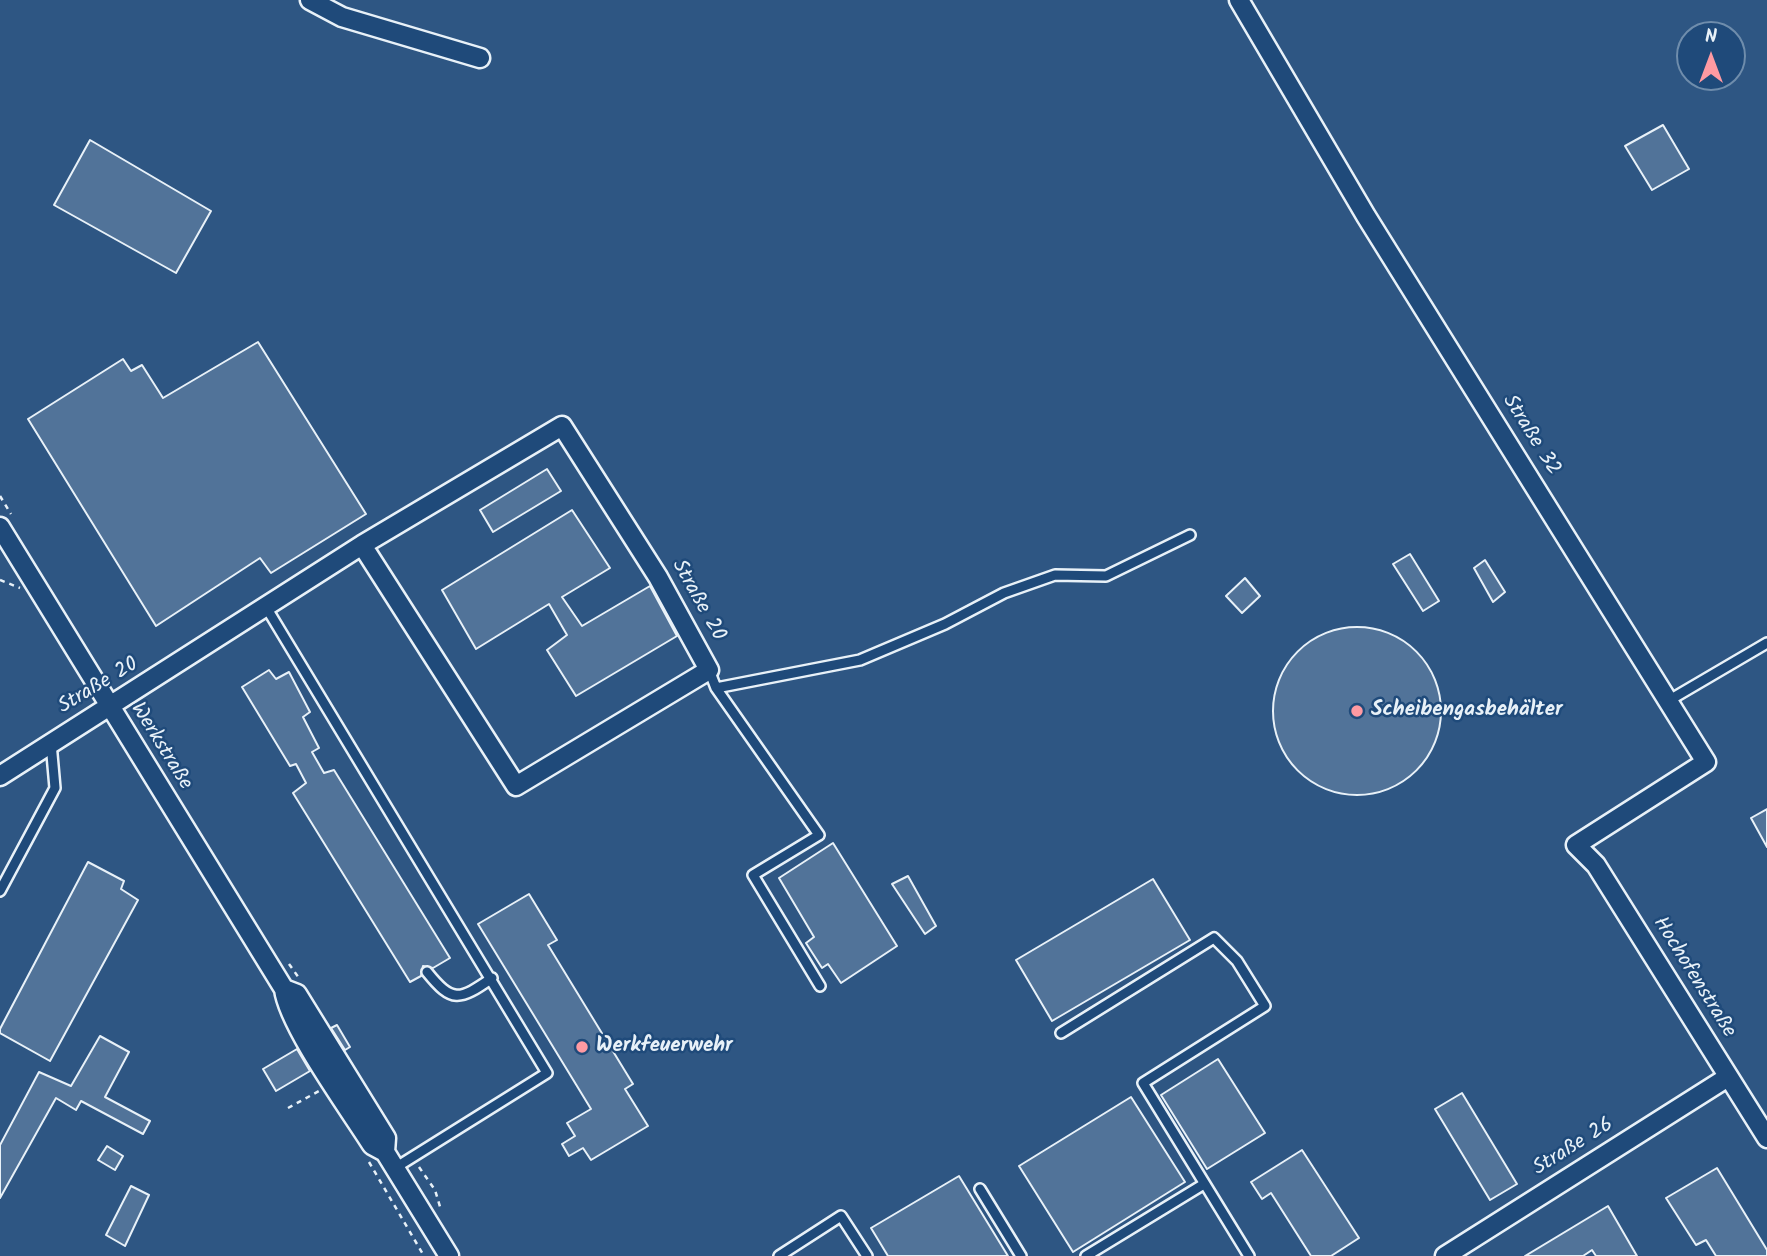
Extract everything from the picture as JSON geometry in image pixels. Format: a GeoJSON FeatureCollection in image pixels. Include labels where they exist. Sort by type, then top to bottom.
{"type":"FeatureCollection","features":[{"type":"Feature","properties":{"kind":"street"},"geometry":{"type":"LineString","coordinates":[[310,0],[342,18],[480,58]]}},
{"type":"Feature","properties":{"kind":"street","name":"Straße 32"},"geometry":{"type":"LineString","coordinates":[[1239,0],[1366,216],[1706,762],[1576,845]]}},
{"type":"Feature","properties":{"kind":"street","name":"Straße 20"},"geometry":{"type":"LineString","coordinates":[[0,776],[362,545],[562,426],[659,577],[709,670],[516,786],[362,545]]}},
{"type":"Feature","properties":{"kind":"street","name":"Werkstraße"},"geometry":{"type":"LineString","coordinates":[[0,527],[108,707],[284,989],[286,1002],[314,1054],[372,1144],[385,1152],[449,1256]]}},
{"type":"Feature","properties":{"kind":"street","name":"Hochofenstraße"},"geometry":{"type":"LineString","coordinates":[[1576,845],[1596,865],[1767,1138]]}},
{"type":"Feature","properties":{"kind":"street","name":"Straße 26"},"geometry":{"type":"LineString","coordinates":[[1445,1256],[1728,1077]]}},
{"type":"Feature","properties":{"kind":"lane"},"geometry":{"type":"LineString","coordinates":[[716,688],[860,660],[945,624],[1004,593],[1055,575],[1107,576],[1190,535]]}},
{"type":"Feature","properties":{"kind":"lane"},"geometry":{"type":"LineString","coordinates":[[266,607],[547,1073],[395,1168]]}},
{"type":"Feature","properties":{"kind":"lane"},"geometry":{"type":"LineString","coordinates":[[1668,701],[1767,643]]}},
{"type":"Feature","properties":{"kind":"lane"},"geometry":{"type":"LineString","coordinates":[[709,670],[716,688],[819,835],[753,875],[820,986]]}},
{"type":"Feature","properties":{"kind":"lane"},"geometry":{"type":"LineString","coordinates":[[0,891],[55,788],[51,743]]}},
{"type":"Feature","properties":{"kind":"lane"},"geometry":{"type":"LineString","coordinates":[[1061,1033],[1214,937],[1237,961],[1265,1006],[1143,1083],[1249,1256]]}},
{"type":"Feature","properties":{"kind":"lane"},"geometry":{"type":"LineString","coordinates":[[427,972],[444,993],[451,996],[471,991],[492,978]]}},
{"type":"Feature","properties":{"kind":"lane"},"geometry":{"type":"LineString","coordinates":[[1086,1256],[1204,1184]]}},
{"type":"Feature","properties":{"kind":"lane"},"geometry":{"type":"LineString","coordinates":[[980,1189],[1021,1256]]}},
{"type":"Feature","properties":{"kind":"lane"},"geometry":{"type":"LineString","coordinates":[[779,1256],[841,1216],[867,1256]]}},
{"type":"Feature","properties":{"kind":"path"},"geometry":{"type":"LineString","coordinates":[[288,1108],[325,1087]]}},
{"type":"Feature","properties":{"kind":"path"},"geometry":{"type":"LineString","coordinates":[[413,1157],[435,1190],[443,1216]]}},
{"type":"Feature","properties":{"kind":"shaded area"},"geometry":{"type":"Polygon","coordinates":[[[0,0],[1767,0],[1767,1256],[0,1256],[0,0]]]}},
{"type":"Feature","properties":{"kind":"building"},"geometry":{"type":"Polygon","coordinates":[[[1663,125],[1689,169],[1652,190],[1625,146],[1663,125]]]}},
{"type":"Feature","properties":{"kind":"building"},"geometry":{"type":"Polygon","coordinates":[[[90,140],[211,211],[176,273],[54,205],[90,140]]]}},
{"type":"Feature","properties":{"kind":"building"},"geometry":{"type":"Polygon","coordinates":[[[258,342],[366,514],[271,573],[260,558],[156,626],[28,419],[123,359],[131,371],[142,365],[163,398],[258,342]]]}},
{"type":"Feature","properties":{"kind":"building"},"geometry":{"type":"Polygon","coordinates":[[[547,469],[561,491],[493,532],[480,510],[547,469]]]}},
{"type":"Feature","properties":{"kind":"building"},"geometry":{"type":"Polygon","coordinates":[[[572,510],[610,568],[562,597],[582,626],[650,586],[677,636],[576,696],[547,650],[567,635],[549,604],[476,649],[442,590],[572,510]]]}},
{"type":"Feature","properties":{"kind":"building"},"geometry":{"type":"Polygon","coordinates":[[[1410,554],[1439,601],[1423,611],[1393,564],[1410,554]]]}},
{"type":"Feature","properties":{"kind":"building"},"geometry":{"type":"Polygon","coordinates":[[[1485,560],[1505,592],[1493,602],[1474,568],[1485,560]]]}},
{"type":"Feature","properties":{"kind":"building"},"geometry":{"type":"Polygon","coordinates":[[[1245,578],[1260,596],[1242,613],[1226,596],[1245,578]]]}},
{"type":"Feature","properties":{"kind":"building","name":"Scheibengasbehälter"},"geometry":{"type":"Polygon","coordinates":[[[1357,627],[1389,634],[1416,652],[1434,679],[1441,711],[1434,743],[1416,770],[1389,788],[1357,795],[1325,788],[1298,770],[1280,743],[1273,711],[1280,679],[1298,652],[1325,634],[1357,627]]]}},
{"type":"Feature","properties":{"kind":"building"},"geometry":{"type":"Polygon","coordinates":[[[269,670],[276,679],[289,672],[310,712],[303,717],[319,748],[312,752],[324,773],[334,770],[450,958],[433,968],[423,966],[421,976],[410,982],[293,793],[306,783],[296,764],[290,766],[242,687],[269,670]]]}},
{"type":"Feature","properties":{"kind":"building"},"geometry":{"type":"Polygon","coordinates":[[[1767,809],[1767,847],[1751,818],[1767,809]]]}},
{"type":"Feature","properties":{"kind":"building"},"geometry":{"type":"Polygon","coordinates":[[[833,843],[897,946],[841,983],[828,964],[822,968],[806,943],[814,937],[779,878],[833,843]]]}},
{"type":"Feature","properties":{"kind":"building"},"geometry":{"type":"Polygon","coordinates":[[[88,862],[124,881],[121,889],[138,900],[50,1061],[0,1033],[0,1029],[88,862]]]}},
{"type":"Feature","properties":{"kind":"building"},"geometry":{"type":"Polygon","coordinates":[[[908,876],[936,926],[925,934],[892,884],[908,876]]]}},
{"type":"Feature","properties":{"kind":"building"},"geometry":{"type":"Polygon","coordinates":[[[1153,879],[1190,940],[1052,1021],[1016,960],[1153,879]]]}},
{"type":"Feature","properties":{"kind":"building","name":"Werkfeuerwehr"},"geometry":{"type":"Polygon","coordinates":[[[529,894],[557,940],[548,945],[633,1084],[625,1089],[648,1126],[591,1160],[583,1148],[569,1156],[562,1144],[575,1136],[567,1123],[591,1109],[478,924],[529,894]]]}},
{"type":"Feature","properties":{"kind":"building"},"geometry":{"type":"Polygon","coordinates":[[[337,1025],[350,1047],[345,1050],[331,1028],[337,1025]]]}},
{"type":"Feature","properties":{"kind":"building"},"geometry":{"type":"Polygon","coordinates":[[[100,1036],[129,1052],[105,1097],[150,1121],[143,1134],[81,1101],[76,1110],[56,1098],[0,1198],[0,1145],[39,1072],[71,1086],[100,1036]]]}},
{"type":"Feature","properties":{"kind":"building"},"geometry":{"type":"Polygon","coordinates":[[[297,1049],[310,1071],[276,1091],[263,1069],[297,1049]]]}},
{"type":"Feature","properties":{"kind":"building"},"geometry":{"type":"Polygon","coordinates":[[[1218,1059],[1265,1133],[1207,1169],[1161,1095],[1218,1059]]]}},
{"type":"Feature","properties":{"kind":"building"},"geometry":{"type":"Polygon","coordinates":[[[1462,1093],[1517,1184],[1490,1200],[1435,1109],[1462,1093]]]}},
{"type":"Feature","properties":{"kind":"building"},"geometry":{"type":"Polygon","coordinates":[[[1131,1097],[1185,1182],[1073,1252],[1019,1166],[1131,1097]]]}},
{"type":"Feature","properties":{"kind":"building"},"geometry":{"type":"Polygon","coordinates":[[[107,1146],[123,1156],[115,1170],[98,1160],[107,1146]]]}},
{"type":"Feature","properties":{"kind":"building"},"geometry":{"type":"Polygon","coordinates":[[[1302,1150],[1359,1238],[1331,1256],[1311,1256],[1271,1193],[1262,1199],[1251,1182],[1302,1150]]]}},
{"type":"Feature","properties":{"kind":"building"},"geometry":{"type":"Polygon","coordinates":[[[1717,1168],[1767,1250],[1767,1256],[1716,1256],[1706,1240],[1696,1245],[1666,1198],[1717,1168]]]}},
{"type":"Feature","properties":{"kind":"building"},"geometry":{"type":"Polygon","coordinates":[[[959,1176],[1008,1256],[888,1256],[871,1228],[959,1176]]]}},
{"type":"Feature","properties":{"kind":"building"},"geometry":{"type":"Polygon","coordinates":[[[131,1186],[149,1195],[125,1246],[106,1235],[131,1186]]]}},
{"type":"Feature","properties":{"kind":"building"},"geometry":{"type":"Polygon","coordinates":[[[1608,1206],[1637,1256],[1596,1256],[1592,1250],[1583,1256],[1525,1256],[1608,1206]]]}},
{"type":"Feature","properties":{"kind":"place","name":"Scheibengasbehälter"},"geometry":{"type":"Point","coordinates":[1357,711]}},
{"type":"Feature","properties":{"kind":"place","name":"Werkfeuerwehr"},"geometry":{"type":"Point","coordinates":[582,1047]}}]}
